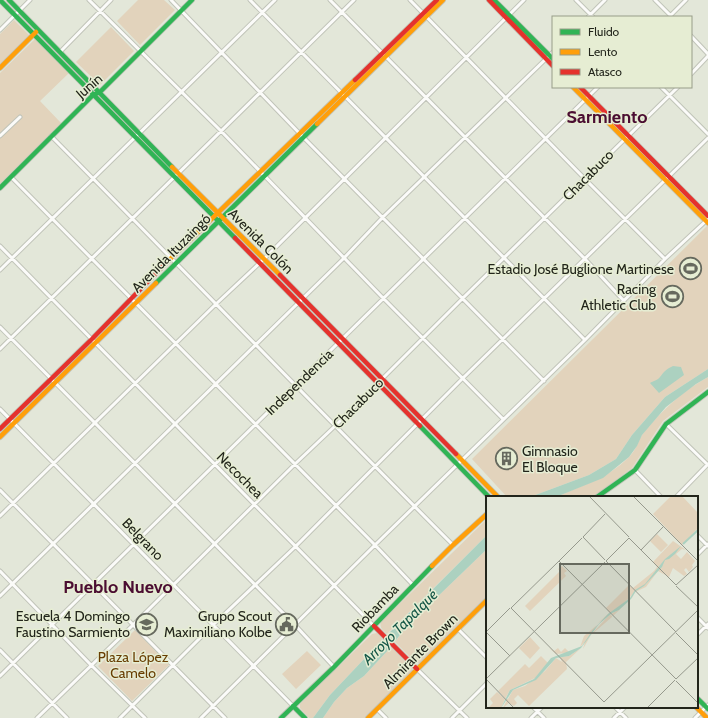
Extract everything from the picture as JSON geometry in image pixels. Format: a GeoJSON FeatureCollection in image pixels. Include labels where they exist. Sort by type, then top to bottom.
{"type":"FeatureCollection","features":[{"type":"Feature","properties":{"kind":"main road","name":"Avenida Colón"},"geometry":{"type":"LineString","coordinates":[[0,0],[135,138],[217,217]]}},
{"type":"Feature","properties":{"kind":"main road","name":"Avenida Colón"},"geometry":{"type":"LineString","coordinates":[[9,0],[178,173],[259,263],[488,496]]}},
{"type":"Feature","properties":{"kind":"main road","name":"Junín"},"geometry":{"type":"LineString","coordinates":[[0,188],[51,136],[93,95],[100,92],[192,0]]}},
{"type":"Feature","properties":{"kind":"main road","name":"Avenida Ituzaingó"},"geometry":{"type":"LineString","coordinates":[[425,15],[437,0]]}},
{"type":"Feature","properties":{"kind":"main road","name":"Avenida Ituzaingó"},"geometry":{"type":"LineString","coordinates":[[0,429],[132,298],[302,136],[425,15],[443,0]]}},
{"type":"Feature","properties":{"kind":"main road"},"geometry":{"type":"LineString","coordinates":[[489,0],[550,56]]}},
{"type":"Feature","properties":{"kind":"main road"},"geometry":{"type":"LineString","coordinates":[[494,0],[508,16]]}},
{"type":"Feature","properties":{"kind":"main road"},"geometry":{"type":"LineString","coordinates":[[0,68],[38,30]]}},
{"type":"Feature","properties":{"kind":"main road"},"geometry":{"type":"LineString","coordinates":[[574,88],[587,98],[626,137],[665,180],[707,220]]}},
{"type":"Feature","properties":{"kind":"main road"},"geometry":{"type":"LineString","coordinates":[[581,88],[587,98]]}},
{"type":"Feature","properties":{"kind":"main road"},"geometry":{"type":"LineString","coordinates":[[626,137],[670,176],[707,220]]}},
{"type":"Feature","properties":{"kind":"main road","name":"Avenida Ituzaingó"},"geometry":{"type":"LineString","coordinates":[[217,217],[222,218],[262,174]]}},
{"type":"Feature","properties":{"kind":"main road","name":"Avenida Ituzaingó"},"geometry":{"type":"LineString","coordinates":[[0,437],[176,263],[217,217]]}},
{"type":"Feature","properties":{"kind":"main road","name":"Avenida Colón"},"geometry":{"type":"LineString","coordinates":[[222,218],[343,338],[497,496]]}},
{"type":"Feature","properties":{"kind":"main road"},"geometry":{"type":"LineString","coordinates":[[598,496],[635,470],[666,424],[708,392]]}},
{"type":"Feature","properties":{"kind":"main road","name":"Riobamba"},"geometry":{"type":"LineString","coordinates":[[281,718],[334,667],[453,545],[486,515]]}},
{"type":"Feature","properties":{"kind":"main road","name":"Almirante Brown"},"geometry":{"type":"LineString","coordinates":[[368,718],[486,601]]}},
{"type":"Feature","properties":{"kind":"main road","name":"Necochea"},"geometry":{"type":"LineString","coordinates":[[374,626],[417,669]]}},
{"type":"Feature","properties":{"kind":"main road"},"geometry":{"type":"LineString","coordinates":[[698,699],[707,707]]}},
{"type":"Feature","properties":{"kind":"main road","name":"Belgrano"},"geometry":{"type":"LineString","coordinates":[[293,706],[303,716]]}},
{"type":"Feature","properties":{"kind":"main road"},"geometry":{"type":"LineString","coordinates":[[697,708],[707,718]]}},
{"type":"Feature","properties":{"kind":"street"},"geometry":{"type":"LineString","coordinates":[[0,30],[30,0]]}},
{"type":"Feature","properties":{"kind":"street"},"geometry":{"type":"LineString","coordinates":[[89,0],[221,131],[462,379],[503,419]]}},
{"type":"Feature","properties":{"kind":"street"},"geometry":{"type":"LineString","coordinates":[[56,56],[111,0]]}},
{"type":"Feature","properties":{"kind":"street"},"geometry":{"type":"LineString","coordinates":[[171,0],[302,136],[544,380]]}},
{"type":"Feature","properties":{"kind":"street"},"geometry":{"type":"LineString","coordinates":[[250,0],[585,340]]}},
{"type":"Feature","properties":{"kind":"street"},"geometry":{"type":"LineString","coordinates":[[0,270],[275,0]]}},
{"type":"Feature","properties":{"kind":"street"},"geometry":{"type":"LineString","coordinates":[[330,0],[585,259],[624,301]]}},
{"type":"Feature","properties":{"kind":"street"},"geometry":{"type":"LineString","coordinates":[[0,350],[354,0]]}},
{"type":"Feature","properties":{"kind":"street"},"geometry":{"type":"LineString","coordinates":[[410,0],[665,259]]}},
{"type":"Feature","properties":{"kind":"street"},"geometry":{"type":"LineString","coordinates":[[0,516],[216,304],[264,259],[304,217],[524,0]]}},
{"type":"Feature","properties":{"kind":"street"},"geometry":{"type":"LineString","coordinates":[[576,0],[591,16],[605,0]]}},
{"type":"Feature","properties":{"kind":"street"},"geometry":{"type":"LineString","coordinates":[[655,0],[671,16],[686,0]]}},
{"type":"Feature","properties":{"kind":"street"},"geometry":{"type":"LineString","coordinates":[[692,37],[708,55],[692,73]]}},
{"type":"Feature","properties":{"kind":"street"},"geometry":{"type":"LineString","coordinates":[[0,596],[344,258],[464,137],[550,56]]}},
{"type":"Feature","properties":{"kind":"street","name":"Independencia"},"geometry":{"type":"LineString","coordinates":[[0,676],[597,88]]}},
{"type":"Feature","properties":{"kind":"street"},"geometry":{"type":"LineString","coordinates":[[662,88],[708,134]]}},
{"type":"Feature","properties":{"kind":"street","name":"Chacabuco"},"geometry":{"type":"LineString","coordinates":[[37,718],[677,88]]}},
{"type":"Feature","properties":{"kind":"street"},"geometry":{"type":"LineString","coordinates":[[0,136],[20,116]]}},
{"type":"Feature","properties":{"kind":"street"},"geometry":{"type":"LineString","coordinates":[[51,136],[453,545]]}},
{"type":"Feature","properties":{"kind":"street"},"geometry":{"type":"LineString","coordinates":[[120,718],[708,138]]}},
{"type":"Feature","properties":{"kind":"street"},"geometry":{"type":"LineString","coordinates":[[11,177],[132,298],[413,585]]}},
{"type":"Feature","properties":{"kind":"street"},"geometry":{"type":"LineString","coordinates":[[201,718],[503,419],[585,340],[665,259],[707,220]]}},
{"type":"Feature","properties":{"kind":"street","name":"Necochea"},"geometry":{"type":"LineString","coordinates":[[0,246],[374,626]]}},
{"type":"Feature","properties":{"kind":"street"},"geometry":{"type":"LineString","coordinates":[[0,327],[295,625],[334,667]]}},
{"type":"Feature","properties":{"kind":"street","name":"Belgrano"},"geometry":{"type":"LineString","coordinates":[[0,409],[293,706]]}},
{"type":"Feature","properties":{"kind":"street"},"geometry":{"type":"LineString","coordinates":[[666,424],[708,465],[677,496]]}},
{"type":"Feature","properties":{"kind":"street"},"geometry":{"type":"LineString","coordinates":[[635,470],[660,496]]}},
{"type":"Feature","properties":{"kind":"street"},"geometry":{"type":"LineString","coordinates":[[0,490],[226,718]]}},
{"type":"Feature","properties":{"kind":"street"},"geometry":{"type":"LineString","coordinates":[[698,536],[708,545],[698,554]]}},
{"type":"Feature","properties":{"kind":"street"},"geometry":{"type":"LineString","coordinates":[[0,571],[91,665],[145,718]]}},
{"type":"Feature","properties":{"kind":"street"},"geometry":{"type":"LineString","coordinates":[[698,618],[707,626],[698,634]]}},
{"type":"Feature","properties":{"kind":"street"},"geometry":{"type":"LineString","coordinates":[[458,629],[486,657]]}},
{"type":"Feature","properties":{"kind":"street"},"geometry":{"type":"LineString","coordinates":[[0,650],[67,718]]}},
{"type":"Feature","properties":{"kind":"street","name":"Necochea"},"geometry":{"type":"LineString","coordinates":[[417,669],[467,718]]}},
{"type":"Feature","properties":{"kind":"street"},"geometry":{"type":"LineString","coordinates":[[452,718],[486,684]]}},
{"type":"Feature","properties":{"kind":"street"},"geometry":{"type":"LineString","coordinates":[[695,718],[707,707]]}},
{"type":"Feature","properties":{"kind":"street"},"geometry":{"type":"LineString","coordinates":[[534,708],[544,718]]}},
{"type":"Feature","properties":{"kind":"street"},"geometry":{"type":"LineString","coordinates":[[532,718],[541,708]]}},
{"type":"Feature","properties":{"kind":"street"},"geometry":{"type":"LineString","coordinates":[[616,708],[626,718]]}},
{"type":"Feature","properties":{"kind":"street"},"geometry":{"type":"LineString","coordinates":[[614,718],[624,708]]}},
{"type":"Feature","properties":{"kind":"street"},"geometry":{"type":"LineString","coordinates":[[377,709],[386,718]]}},
{"type":"Feature","properties":{"kind":"green space"},"geometry":{"type":"Polygon","coordinates":[[[138,0],[164,0],[175,10],[140,45],[117,21],[138,0]]]}},
{"type":"Feature","properties":{"kind":"green space"},"geometry":{"type":"Polygon","coordinates":[[[14,20],[30,36],[0,65],[0,34],[14,20]]]}},
{"type":"Feature","properties":{"kind":"green space"},"geometry":{"type":"Polygon","coordinates":[[[111,27],[134,51],[100,85],[76,62],[111,27]]]}},
{"type":"Feature","properties":{"kind":"green space"},"geometry":{"type":"Polygon","coordinates":[[[35,39],[69,73],[40,101],[62,124],[0,184],[0,73],[35,39]]]}},
{"type":"Feature","properties":{"kind":"green space","name":"Racing Athletic Club"},"geometry":{"type":"Polygon","coordinates":[[[708,225],[708,369],[665,397],[632,435],[616,459],[589,475],[533,496],[506,496],[472,459],[708,225]]]}},
{"type":"Feature","properties":{"kind":"green space"},"geometry":{"type":"Polygon","coordinates":[[[708,377],[708,387],[663,421],[632,468],[594,496],[558,496],[594,481],[620,465],[635,450],[644,432],[664,410],[685,392],[708,377]]]}},
{"type":"Feature","properties":{"kind":"green space"},"geometry":{"type":"Polygon","coordinates":[[[486,520],[486,536],[387,634],[381,627],[381,622],[486,520]]]}},
{"type":"Feature","properties":{"kind":"green space"},"geometry":{"type":"Polygon","coordinates":[[[486,550],[486,598],[421,663],[416,663],[395,642],[405,628],[486,550]]]}},
{"type":"Feature","properties":{"kind":"green space","name":"Plaza López Camelo"},"geometry":{"type":"Polygon","coordinates":[[[135,630],[169,665],[132,701],[98,666],[135,630]]]}},
{"type":"Feature","properties":{"kind":"green space"},"geometry":{"type":"Polygon","coordinates":[[[377,633],[383,639],[330,695],[313,718],[309,718],[300,708],[300,704],[372,634],[377,633]]]}},
{"type":"Feature","properties":{"kind":"green space"},"geometry":{"type":"Polygon","coordinates":[[[391,647],[412,668],[412,672],[365,718],[323,718],[334,702],[347,688],[364,676],[391,647]]]}},
{"type":"Feature","properties":{"kind":"green space"},"geometry":{"type":"Polygon","coordinates":[[[307,651],[321,665],[296,689],[282,674],[307,651]]]}},
{"type":"Feature","properties":{"kind":"water"},"geometry":{"type":"Polygon","coordinates":[[[673,366],[681,367],[684,375],[659,393],[650,383],[658,379],[665,371],[673,366]]]}},
{"type":"Feature","properties":{"kind":"water"},"geometry":{"type":"Polygon","coordinates":[[[708,369],[708,377],[696,384],[666,407],[642,435],[637,446],[629,457],[603,478],[558,496],[533,496],[589,475],[616,459],[632,435],[665,397],[708,369]]]}},
{"type":"Feature","properties":{"kind":"water","name":"Arroyo Tapalqué"},"geometry":{"type":"Polygon","coordinates":[[[486,536],[486,550],[405,628],[391,647],[364,676],[347,688],[334,702],[323,718],[313,718],[330,695],[383,639],[486,536]]]}},
{"type":"Feature","properties":{"kind":"traffic: fast"},"geometry":{"type":"LineString","coordinates":[[0,0],[235,238]]}},
{"type":"Feature","properties":{"kind":"traffic: fast"},"geometry":{"type":"LineString","coordinates":[[9,0],[172,167]]}},
{"type":"Feature","properties":{"kind":"traffic: fast"},"geometry":{"type":"LineString","coordinates":[[0,188],[93,95],[100,92],[192,0]]}},
{"type":"Feature","properties":{"kind":"traffic: fast"},"geometry":{"type":"LineString","coordinates":[[494,0],[552,58]]}},
{"type":"Feature","properties":{"kind":"traffic: fast"},"geometry":{"type":"LineString","coordinates":[[156,283],[317,124]]}},
{"type":"Feature","properties":{"kind":"traffic: fast"},"geometry":{"type":"LineString","coordinates":[[598,496],[635,470],[666,424],[708,392]]}},
{"type":"Feature","properties":{"kind":"traffic: fast"},"geometry":{"type":"LineString","coordinates":[[420,426],[488,496]]}},
{"type":"Feature","properties":{"kind":"traffic: fast"},"geometry":{"type":"LineString","coordinates":[[281,718],[334,667],[432,566]]}},
{"type":"Feature","properties":{"kind":"traffic: fast"},"geometry":{"type":"LineString","coordinates":[[698,699],[708,709]]}},
{"type":"Feature","properties":{"kind":"traffic: fast"},"geometry":{"type":"LineString","coordinates":[[293,706],[305,718]]}},
{"type":"Feature","properties":{"kind":"traffic: slow"},"geometry":{"type":"LineString","coordinates":[[317,124],[443,0]]}},
{"type":"Feature","properties":{"kind":"traffic: slow"},"geometry":{"type":"LineString","coordinates":[[0,68],[36,32]]}},
{"type":"Feature","properties":{"kind":"traffic: slow"},"geometry":{"type":"LineString","coordinates":[[163,266],[355,80]]}},
{"type":"Feature","properties":{"kind":"traffic: slow"},"geometry":{"type":"LineString","coordinates":[[574,88],[708,223]]}},
{"type":"Feature","properties":{"kind":"traffic: slow"},"geometry":{"type":"LineString","coordinates":[[172,167],[280,275]]}},
{"type":"Feature","properties":{"kind":"traffic: slow"},"geometry":{"type":"LineString","coordinates":[[0,437],[156,283]]}},
{"type":"Feature","properties":{"kind":"traffic: slow"},"geometry":{"type":"LineString","coordinates":[[456,454],[497,496]]}},
{"type":"Feature","properties":{"kind":"traffic: slow"},"geometry":{"type":"LineString","coordinates":[[432,566],[486,515]]}},
{"type":"Feature","properties":{"kind":"traffic: slow"},"geometry":{"type":"LineString","coordinates":[[368,718],[486,601]]}},
{"type":"Feature","properties":{"kind":"traffic: slow"},"geometry":{"type":"LineString","coordinates":[[697,708],[707,718]]}},
{"type":"Feature","properties":{"kind":"traffic: jam"},"geometry":{"type":"LineString","coordinates":[[355,80],[437,0]]}},
{"type":"Feature","properties":{"kind":"traffic: jam"},"geometry":{"type":"LineString","coordinates":[[489,0],[552,65]]}},
{"type":"Feature","properties":{"kind":"traffic: jam"},"geometry":{"type":"LineString","coordinates":[[581,88],[708,216]]}},
{"type":"Feature","properties":{"kind":"traffic: jam"},"geometry":{"type":"LineString","coordinates":[[235,238],[420,426]]}},
{"type":"Feature","properties":{"kind":"traffic: jam"},"geometry":{"type":"LineString","coordinates":[[0,429],[92,339],[163,266]]}},
{"type":"Feature","properties":{"kind":"traffic: jam"},"geometry":{"type":"LineString","coordinates":[[280,275],[456,454]]}},
{"type":"Feature","properties":{"kind":"traffic: jam"},"geometry":{"type":"LineString","coordinates":[[374,626],[417,669]]}},
{"type":"Feature","properties":{"kind":"place","name":"Estadio José Buglione Martinese"},"geometry":{"type":"Point","coordinates":[690,269]}},
{"type":"Feature","properties":{"kind":"place","name":"Racing Athletic Club"},"geometry":{"type":"Point","coordinates":[672,297]}},
{"type":"Feature","properties":{"kind":"place","name":"Gimnasio El Bloque"},"geometry":{"type":"Point","coordinates":[506,459]}},
{"type":"Feature","properties":{"kind":"place","name":"Escuela 4 Domingo Faustino Sarmiento"},"geometry":{"type":"Point","coordinates":[146,624]}},
{"type":"Feature","properties":{"kind":"place","name":"Grupo Scout Maximiliano Kolbe"},"geometry":{"type":"Point","coordinates":[287,624]}},
{"type":"Feature","properties":{"kind":"district","name":"Sarmiento"},"geometry":{"type":"Point","coordinates":[607,117]}},
{"type":"Feature","properties":{"kind":"district","name":"Pueblo Nuevo"},"geometry":{"type":"Point","coordinates":[118,587]}}]}
